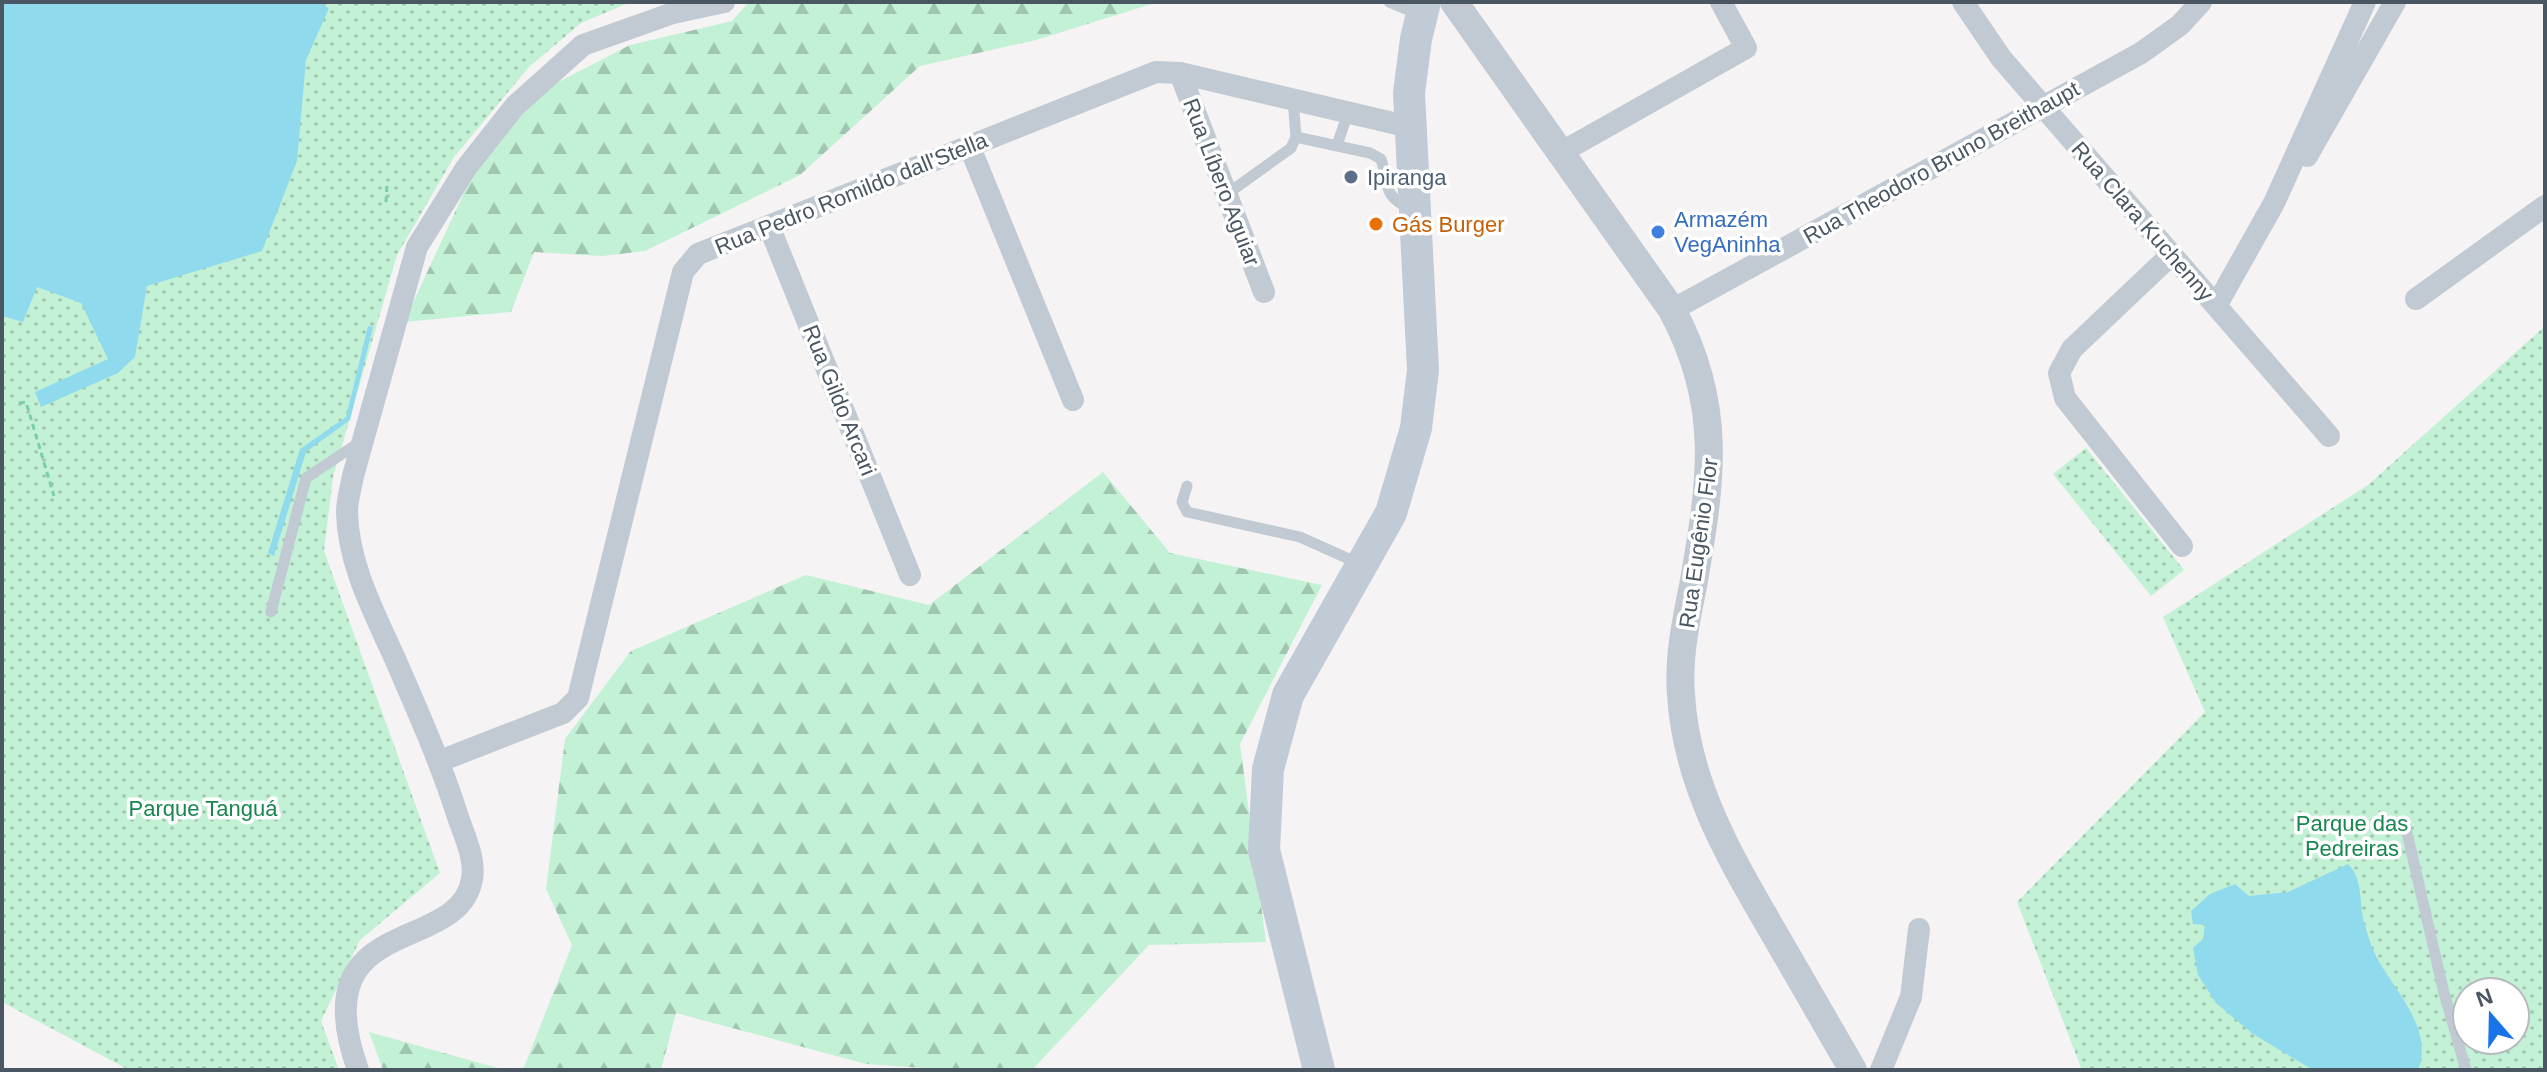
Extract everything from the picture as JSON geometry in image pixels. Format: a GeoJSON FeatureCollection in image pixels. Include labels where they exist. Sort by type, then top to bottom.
{"type":"FeatureCollection","features":[{"type":"Feature","properties":{"kind":"main road"},"geometry":{"type":"LineString","coordinates":[[1319,1070],[1264,850],[1267,782],[1288,695],[1364,566],[1403,482],[1422,396],[1410,127],[1411,66],[1423,9]]}},
{"type":"Feature","properties":{"kind":"street"},"geometry":{"type":"LineString","coordinates":[[358,1070],[344,1019],[344,1000],[350,982],[373,954],[458,904],[472,879],[468,849],[440,761],[358,576],[347,512],[417,247],[466,168],[515,106],[583,45],[673,13],[724,2]]}},
{"type":"Feature","properties":{"kind":"street","name":"Rua Eugênio Flor"},"geometry":{"type":"LineString","coordinates":[[1454,2],[1672,310],[1703,384],[1712,451],[1709,488],[1682,654],[1680,692],[1695,776],[1738,871],[1853,1070]]}},
{"type":"Feature","properties":{"kind":"street"},"geometry":{"type":"LineString","coordinates":[[1560,153],[1746,48],[1721,2]]}},
{"type":"Feature","properties":{"kind":"street","name":"Rua Clara Kuchenny"},"geometry":{"type":"LineString","coordinates":[[1963,2],[2001,58],[2329,436]]}},
{"type":"Feature","properties":{"kind":"street","name":"Rua Theodoro Bruno Breithaupt"},"geometry":{"type":"LineString","coordinates":[[1672,310],[2160,40],[2201,2]]}},
{"type":"Feature","properties":{"kind":"street"},"geometry":{"type":"LineString","coordinates":[[2216,306],[2274,203],[2365,2]]}},
{"type":"Feature","properties":{"kind":"street"},"geometry":{"type":"LineString","coordinates":[[2274,203],[2327,126],[2395,2]]}},
{"type":"Feature","properties":{"kind":"street","name":"Rua Pedro Romildo dall'Stella"},"geometry":{"type":"LineString","coordinates":[[440,761],[563,713],[578,698],[683,272],[698,254],[1146,74],[1180,73],[1410,127]]}},
{"type":"Feature","properties":{"kind":"street","name":"Rua Líbero Aguiar"},"geometry":{"type":"LineString","coordinates":[[1180,73],[1264,292]]}},
{"type":"Feature","properties":{"kind":"street"},"geometry":{"type":"LineString","coordinates":[[969,145],[1073,400]]}},
{"type":"Feature","properties":{"kind":"street"},"geometry":{"type":"LineString","coordinates":[[2416,299],[2545,206]]}},
{"type":"Feature","properties":{"kind":"street","name":"Rua Gildo Arcari"},"geometry":{"type":"LineString","coordinates":[[769,226],[910,575]]}},
{"type":"Feature","properties":{"kind":"street"},"geometry":{"type":"LineString","coordinates":[[2172,254],[2072,349],[2059,373],[2065,398],[2182,546]]}},
{"type":"Feature","properties":{"kind":"street"},"geometry":{"type":"LineString","coordinates":[[1881,1070],[1911,997],[1919,929]]}},
{"type":"Feature","properties":{"kind":"lane"},"geometry":{"type":"LineString","coordinates":[[1389,2],[1423,9]]}},
{"type":"Feature","properties":{"kind":"lane"},"geometry":{"type":"LineString","coordinates":[[1227,194],[1291,148],[1296,137],[1293,99]]}},
{"type":"Feature","properties":{"kind":"lane"},"geometry":{"type":"LineString","coordinates":[[1337,145],[1348,113]]}},
{"type":"Feature","properties":{"kind":"lane"},"geometry":{"type":"LineString","coordinates":[[1296,137],[1337,145],[1381,159],[1392,199],[1414,211]]}},
{"type":"Feature","properties":{"kind":"lane"},"geometry":{"type":"LineString","coordinates":[[271,612],[306,478],[364,439]]}},
{"type":"Feature","properties":{"kind":"lane"},"geometry":{"type":"LineString","coordinates":[[1187,486],[1182,502],[1187,512],[1300,537],[1364,566]]}},
{"type":"Feature","properties":{"kind":"lane"},"geometry":{"type":"LineString","coordinates":[[2405,824],[2444,993],[2466,1070]]}},
{"type":"Feature","properties":{"kind":"path"},"geometry":{"type":"LineString","coordinates":[[386,202],[387,185]]}},
{"type":"Feature","properties":{"kind":"path"},"geometry":{"type":"LineString","coordinates":[[19,403],[26,402],[54,496]]}},
{"type":"Feature","properties":{"kind":"green space","name":"Parque Tanguá"},"geometry":{"type":"Polygon","coordinates":[[[2,2],[631,2],[581,23],[529,67],[454,157],[397,255],[333,477],[324,551],[440,873],[360,940],[321,1021],[339,1070],[129,1070],[2,1002],[2,2]]]}},
{"type":"Feature","properties":{"kind":"green space"},"geometry":{"type":"Polygon","coordinates":[[[749,2],[1158,2],[1036,40],[920,66],[800,175],[645,251],[602,256],[534,252],[511,312],[404,322],[477,165],[545,89],[630,45],[732,21],[749,2]]]}},
{"type":"Feature","properties":{"kind":"green space","name":"Parque das Pedreiras"},"geometry":{"type":"Polygon","coordinates":[[[2545,326],[2545,1070],[2082,1070],[2017,902],[2205,712],[2163,617],[2368,485],[2545,326]]]}},
{"type":"Feature","properties":{"kind":"green space"},"geometry":{"type":"Polygon","coordinates":[[[2086,448],[2184,570],[2151,596],[2053,474],[2086,448]]]}},
{"type":"Feature","properties":{"kind":"green space"},"geometry":{"type":"Polygon","coordinates":[[[1103,472],[1170,553],[1322,585],[1240,744],[1266,942],[1149,945],[1032,1070],[951,1070],[866,1064],[676,1013],[661,1070],[523,1070],[572,945],[546,889],[565,739],[631,651],[806,575],[929,605],[1103,472]]]}},
{"type":"Feature","properties":{"kind":"green space"},"geometry":{"type":"Polygon","coordinates":[[[369,1032],[505,1070],[383,1070],[369,1032]]]}},
{"type":"Feature","properties":{"kind":"water"},"geometry":{"type":"Polygon","coordinates":[[[2,2],[318,2],[329,8],[306,60],[297,161],[262,251],[147,286],[135,357],[118,373],[41,407],[35,392],[108,359],[81,303],[37,287],[23,322],[2,316],[2,2]]]}},
{"type":"Feature","properties":{"kind":"water"},"geometry":{"type":"Polygon","coordinates":[[[368,326],[373,327],[350,420],[306,452],[274,556],[268,553],[300,449],[346,417],[368,326]]]}},
{"type":"Feature","properties":{"kind":"water"},"geometry":{"type":"Polygon","coordinates":[[[2348,864],[2356,876],[2364,922],[2374,952],[2416,1023],[2422,1054],[2418,1070],[2313,1070],[2253,1034],[2216,1003],[2198,975],[2193,948],[2203,939],[2205,925],[2193,924],[2191,911],[2210,894],[2235,884],[2249,896],[2288,892],[2348,864]]]}},
{"type":"Feature","properties":{"kind":"place","name":"Ipiranga"},"geometry":{"type":"Point","coordinates":[1351,177]}},
{"type":"Feature","properties":{"kind":"place","name":"Gás Burger"},"geometry":{"type":"Point","coordinates":[1376,224]}},
{"type":"Feature","properties":{"kind":"place","name":"Armazém VegAninha"},"geometry":{"type":"Point","coordinates":[1658,232]}}]}
